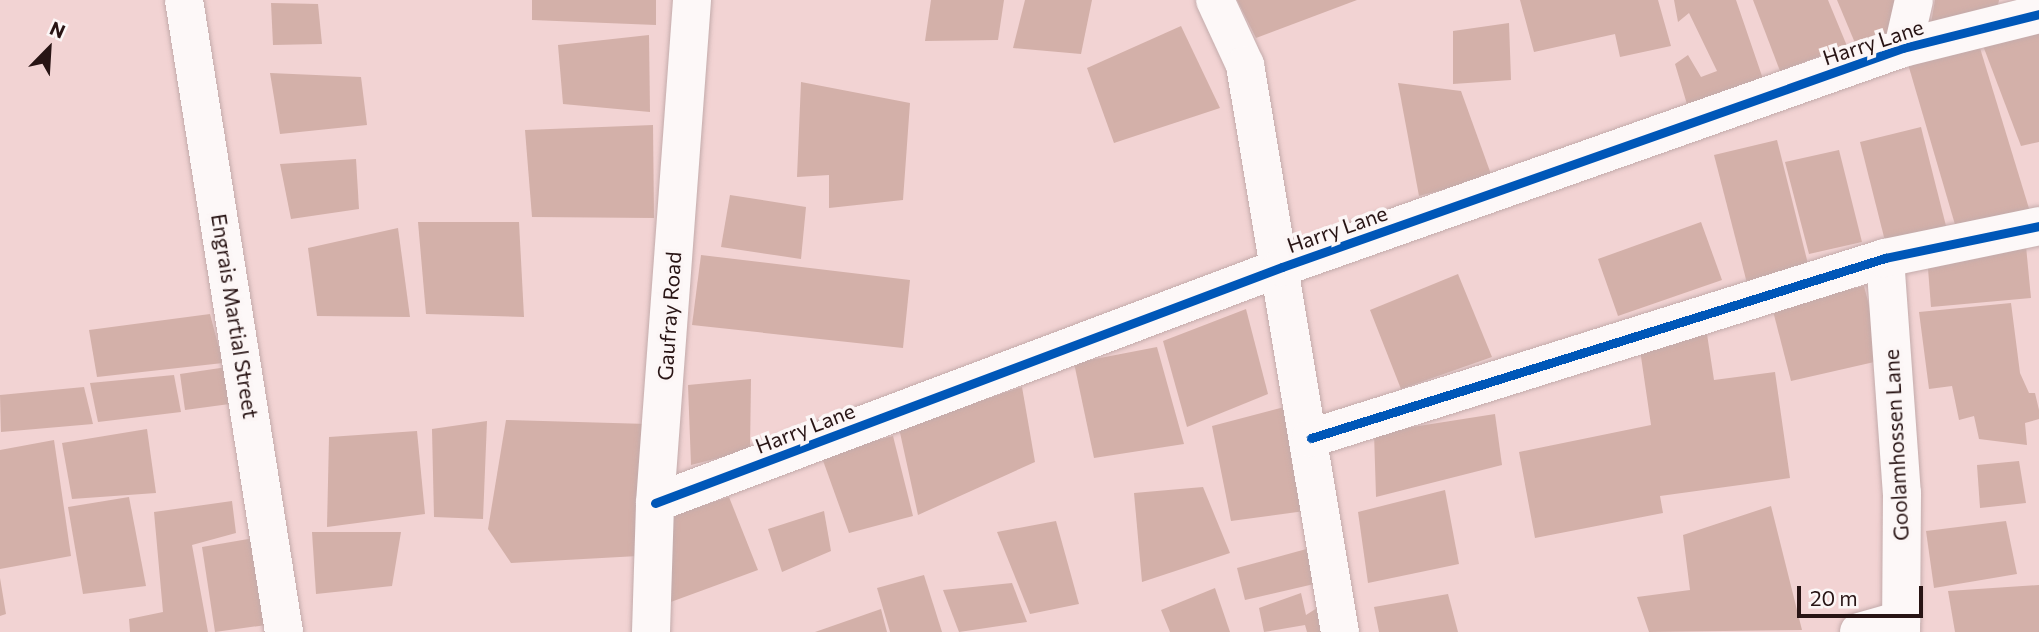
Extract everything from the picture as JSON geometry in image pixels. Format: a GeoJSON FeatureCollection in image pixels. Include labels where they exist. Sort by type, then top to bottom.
{"type":"FeatureCollection","features":[{"type":"Feature","properties":{"kind":"street","name":"Engrais Martial Street"},"geometry":{"type":"LineString","coordinates":[[184,0],[284,632]]}},
{"type":"Feature","properties":{"kind":"street","name":"Gaufray Road"},"geometry":{"type":"LineString","coordinates":[[651,632],[655,503],[692,0]]}},
{"type":"Feature","properties":{"kind":"street"},"geometry":{"type":"LineString","coordinates":[[1215,0],[1245,65],[1311,438],[1340,632]]}},
{"type":"Feature","properties":{"kind":"street"},"geometry":{"type":"LineString","coordinates":[[1903,48],[1914,0]]}},
{"type":"Feature","properties":{"kind":"street","name":"Harry Lane"},"geometry":{"type":"LineString","coordinates":[[655,503],[1282,267],[1903,48],[2039,14]]}},
{"type":"Feature","properties":{"kind":"street"},"geometry":{"type":"LineString","coordinates":[[1311,438],[1885,258],[2039,226]]}},
{"type":"Feature","properties":{"kind":"street","name":"Goolamhossen Lane"},"geometry":{"type":"LineString","coordinates":[[1885,258],[1902,493],[1901,626]]}},
{"type":"Feature","properties":{"kind":"street"},"geometry":{"type":"LineString","coordinates":[[1859,632],[1901,626]]}},
{"type":"Feature","properties":{"kind":"building"},"geometry":{"type":"Polygon","coordinates":[[[532,0],[656,0],[656,25],[532,20],[532,0]]]}},
{"type":"Feature","properties":{"kind":"building"},"geometry":{"type":"Polygon","coordinates":[[[931,0],[1004,0],[998,40],[925,41],[931,0]]]}},
{"type":"Feature","properties":{"kind":"building"},"geometry":{"type":"Polygon","coordinates":[[[1025,0],[1092,0],[1081,54],[1013,48],[1025,0]]]}},
{"type":"Feature","properties":{"kind":"building"},"geometry":{"type":"Polygon","coordinates":[[[1237,0],[1357,0],[1256,38],[1237,0]]]}},
{"type":"Feature","properties":{"kind":"building"},"geometry":{"type":"Polygon","coordinates":[[[1520,0],[1658,0],[1671,46],[1620,57],[1615,34],[1534,52],[1520,0]]]}},
{"type":"Feature","properties":{"kind":"building"},"geometry":{"type":"Polygon","coordinates":[[[1674,0],[1736,0],[1763,79],[1689,111],[1675,64],[1688,55],[1701,77],[1717,71],[1689,13],[1678,22],[1674,0]]]}},
{"type":"Feature","properties":{"kind":"building"},"geometry":{"type":"Polygon","coordinates":[[[1753,0],[1828,0],[1847,46],[1780,71],[1753,0]]]}},
{"type":"Feature","properties":{"kind":"building"},"geometry":{"type":"Polygon","coordinates":[[[1837,0],[1898,0],[1897,30],[1855,43],[1837,0]]]}},
{"type":"Feature","properties":{"kind":"building"},"geometry":{"type":"Polygon","coordinates":[[[1935,0],[1999,0],[1997,10],[1930,29],[1935,0]]]}},
{"type":"Feature","properties":{"kind":"building"},"geometry":{"type":"Polygon","coordinates":[[[271,3],[318,4],[322,44],[273,45],[271,3]]]}},
{"type":"Feature","properties":{"kind":"building"},"geometry":{"type":"Polygon","coordinates":[[[1509,23],[1511,80],[1453,84],[1453,31],[1509,23]]]}},
{"type":"Feature","properties":{"kind":"building"},"geometry":{"type":"Polygon","coordinates":[[[1181,26],[1220,108],[1114,143],[1087,68],[1181,26]]]}},
{"type":"Feature","properties":{"kind":"building"},"geometry":{"type":"Polygon","coordinates":[[[2039,26],[2039,142],[2021,146],[1982,43],[2039,26]]]}},
{"type":"Feature","properties":{"kind":"building"},"geometry":{"type":"Polygon","coordinates":[[[649,35],[650,112],[563,104],[558,45],[649,35]]]}},
{"type":"Feature","properties":{"kind":"building"},"geometry":{"type":"Polygon","coordinates":[[[1980,48],[2031,215],[1956,228],[1908,64],[1980,48]]]}},
{"type":"Feature","properties":{"kind":"building"},"geometry":{"type":"Polygon","coordinates":[[[270,73],[361,77],[367,125],[280,134],[270,73]]]}},
{"type":"Feature","properties":{"kind":"building"},"geometry":{"type":"Polygon","coordinates":[[[801,82],[910,103],[903,200],[829,208],[829,175],[797,177],[801,82]]]}},
{"type":"Feature","properties":{"kind":"building"},"geometry":{"type":"Polygon","coordinates":[[[1398,83],[1461,91],[1492,177],[1419,196],[1398,83]]]}},
{"type":"Feature","properties":{"kind":"building"},"geometry":{"type":"Polygon","coordinates":[[[653,125],[654,218],[532,217],[525,130],[653,125]]]}},
{"type":"Feature","properties":{"kind":"building"},"geometry":{"type":"Polygon","coordinates":[[[1921,127],[1946,226],[1885,241],[1860,142],[1921,127]]]}},
{"type":"Feature","properties":{"kind":"building"},"geometry":{"type":"Polygon","coordinates":[[[1777,140],[1811,276],[1749,291],[1714,155],[1777,140]]]}},
{"type":"Feature","properties":{"kind":"building"},"geometry":{"type":"Polygon","coordinates":[[[1839,150],[1862,242],[1809,254],[1785,162],[1839,150]]]}},
{"type":"Feature","properties":{"kind":"building"},"geometry":{"type":"Polygon","coordinates":[[[356,159],[359,209],[291,219],[280,164],[356,159]]]}},
{"type":"Feature","properties":{"kind":"building"},"geometry":{"type":"Polygon","coordinates":[[[730,195],[806,207],[801,259],[721,247],[730,195]]]}},
{"type":"Feature","properties":{"kind":"building"},"geometry":{"type":"Polygon","coordinates":[[[418,222],[519,222],[524,317],[426,314],[418,222]]]}},
{"type":"Feature","properties":{"kind":"building"},"geometry":{"type":"Polygon","coordinates":[[[1701,222],[1722,280],[1618,316],[1598,259],[1701,222]]]}},
{"type":"Feature","properties":{"kind":"building"},"geometry":{"type":"Polygon","coordinates":[[[398,228],[410,317],[317,316],[308,248],[398,228]]]}},
{"type":"Feature","properties":{"kind":"building"},"geometry":{"type":"Polygon","coordinates":[[[2025,236],[2031,298],[1931,307],[1927,256],[2025,236]]]}},
{"type":"Feature","properties":{"kind":"building"},"geometry":{"type":"Polygon","coordinates":[[[701,255],[910,280],[903,348],[692,325],[701,255]]]}},
{"type":"Feature","properties":{"kind":"building"},"geometry":{"type":"Polygon","coordinates":[[[1458,274],[1492,357],[1401,389],[1370,310],[1458,274]]]}},
{"type":"Feature","properties":{"kind":"building"},"geometry":{"type":"Polygon","coordinates":[[[1864,286],[1883,360],[1791,381],[1772,307],[1864,286]]]}},
{"type":"Feature","properties":{"kind":"building"},"geometry":{"type":"Polygon","coordinates":[[[2011,303],[2020,373],[2029,393],[2035,393],[2039,410],[2039,419],[2025,423],[2027,445],[1979,439],[1974,416],[1959,420],[1952,386],[1929,389],[1919,312],[2011,303]]]}},
{"type":"Feature","properties":{"kind":"building"},"geometry":{"type":"Polygon","coordinates":[[[1246,309],[1268,394],[1187,427],[1163,341],[1246,309]]]}},
{"type":"Feature","properties":{"kind":"building"},"geometry":{"type":"Polygon","coordinates":[[[210,314],[223,363],[97,377],[89,330],[210,314]]]}},
{"type":"Feature","properties":{"kind":"building"},"geometry":{"type":"Polygon","coordinates":[[[1707,334],[1714,380],[1775,372],[1790,478],[1660,496],[1663,513],[1535,538],[1519,452],[1651,425],[1639,343],[1707,334]]]}},
{"type":"Feature","properties":{"kind":"building"},"geometry":{"type":"Polygon","coordinates":[[[1157,347],[1184,444],[1094,458],[1074,363],[1157,347]]]}},
{"type":"Feature","properties":{"kind":"building"},"geometry":{"type":"Polygon","coordinates":[[[227,367],[237,403],[185,410],[180,374],[227,367]]]}},
{"type":"Feature","properties":{"kind":"building"},"geometry":{"type":"Polygon","coordinates":[[[174,375],[181,412],[98,422],[90,383],[174,375]]]}},
{"type":"Feature","properties":{"kind":"building"},"geometry":{"type":"Polygon","coordinates":[[[751,379],[750,450],[691,465],[688,385],[751,379]]]}},
{"type":"Feature","properties":{"kind":"building"},"geometry":{"type":"Polygon","coordinates":[[[84,387],[93,424],[1,432],[0,395],[84,387]]]}},
{"type":"Feature","properties":{"kind":"building"},"geometry":{"type":"Polygon","coordinates":[[[1022,387],[1035,462],[918,515],[899,428],[1022,387]]]}},
{"type":"Feature","properties":{"kind":"building"},"geometry":{"type":"Polygon","coordinates":[[[1292,405],[1312,510],[1231,521],[1212,426],[1292,405]]]}},
{"type":"Feature","properties":{"kind":"building"},"geometry":{"type":"Polygon","coordinates":[[[1495,414],[1502,465],[1376,497],[1374,433],[1495,414]]]}},
{"type":"Feature","properties":{"kind":"building"},"geometry":{"type":"Polygon","coordinates":[[[506,420],[648,424],[638,556],[511,563],[488,529],[506,420]]]}},
{"type":"Feature","properties":{"kind":"building"},"geometry":{"type":"Polygon","coordinates":[[[487,421],[483,519],[434,517],[432,429],[487,421]]]}},
{"type":"Feature","properties":{"kind":"building"},"geometry":{"type":"Polygon","coordinates":[[[147,429],[156,493],[72,499],[62,443],[147,429]]]}},
{"type":"Feature","properties":{"kind":"building"},"geometry":{"type":"Polygon","coordinates":[[[417,431],[425,514],[327,527],[329,437],[417,431]]]}},
{"type":"Feature","properties":{"kind":"building"},"geometry":{"type":"Polygon","coordinates":[[[893,436],[913,516],[849,533],[821,455],[893,436]]]}},
{"type":"Feature","properties":{"kind":"building"},"geometry":{"type":"Polygon","coordinates":[[[54,440],[71,556],[0,569],[0,450],[54,440]]]}},
{"type":"Feature","properties":{"kind":"building"},"geometry":{"type":"Polygon","coordinates":[[[2019,461],[2026,503],[1980,508],[1977,465],[2019,461]]]}},
{"type":"Feature","properties":{"kind":"building"},"geometry":{"type":"Polygon","coordinates":[[[1203,487],[1230,553],[1142,582],[1134,493],[1203,487]]]}},
{"type":"Feature","properties":{"kind":"building"},"geometry":{"type":"Polygon","coordinates":[[[1445,490],[1459,564],[1368,583],[1358,512],[1445,490]]]}},
{"type":"Feature","properties":{"kind":"building"},"geometry":{"type":"Polygon","coordinates":[[[129,497],[146,586],[83,594],[68,507],[129,497]]]}},
{"type":"Feature","properties":{"kind":"building"},"geometry":{"type":"Polygon","coordinates":[[[729,497],[758,570],[668,603],[666,517],[729,497]]]}},
{"type":"Feature","properties":{"kind":"building"},"geometry":{"type":"Polygon","coordinates":[[[232,501],[236,533],[192,545],[208,632],[130,632],[129,619],[163,612],[154,512],[232,501]]]}},
{"type":"Feature","properties":{"kind":"building"},"geometry":{"type":"Polygon","coordinates":[[[1771,506],[1802,630],[1649,632],[1637,597],[1690,590],[1683,535],[1771,506]]]}},
{"type":"Feature","properties":{"kind":"building"},"geometry":{"type":"Polygon","coordinates":[[[824,511],[831,551],[782,572],[768,529],[824,511]]]}},
{"type":"Feature","properties":{"kind":"building"},"geometry":{"type":"Polygon","coordinates":[[[1056,521],[1079,604],[1030,614],[997,532],[1056,521]]]}},
{"type":"Feature","properties":{"kind":"building"},"geometry":{"type":"Polygon","coordinates":[[[2006,521],[2017,574],[1934,588],[1926,531],[2006,521]]]}},
{"type":"Feature","properties":{"kind":"building"},"geometry":{"type":"Polygon","coordinates":[[[312,532],[401,532],[392,586],[316,594],[312,532]]]}},
{"type":"Feature","properties":{"kind":"building"},"geometry":{"type":"Polygon","coordinates":[[[254,538],[266,625],[215,632],[202,547],[254,538]]]}},
{"type":"Feature","properties":{"kind":"building"},"geometry":{"type":"Polygon","coordinates":[[[1321,545],[1327,581],[1245,600],[1237,568],[1321,545]]]}},
{"type":"Feature","properties":{"kind":"building"},"geometry":{"type":"Polygon","coordinates":[[[924,575],[942,632],[890,632],[877,588],[924,575]]]}},
{"type":"Feature","properties":{"kind":"building"},"geometry":{"type":"Polygon","coordinates":[[[0,578],[6,614],[0,616],[0,578]]]}},
{"type":"Feature","properties":{"kind":"building"},"geometry":{"type":"Polygon","coordinates":[[[1012,583],[1027,622],[959,632],[943,590],[1012,583]]]}},
{"type":"Feature","properties":{"kind":"building"},"geometry":{"type":"Polygon","coordinates":[[[2039,585],[2039,632],[1955,632],[1948,591],[2039,585]]]}},
{"type":"Feature","properties":{"kind":"building"},"geometry":{"type":"Polygon","coordinates":[[[1215,588],[1230,632],[1170,632],[1161,610],[1215,588]]]}},
{"type":"Feature","properties":{"kind":"building"},"geometry":{"type":"Polygon","coordinates":[[[1301,593],[1306,615],[1325,603],[1331,632],[1307,632],[1305,625],[1264,632],[1259,608],[1301,593]]]}},
{"type":"Feature","properties":{"kind":"building"},"geometry":{"type":"Polygon","coordinates":[[[1448,594],[1458,632],[1379,632],[1374,607],[1448,594]]]}},
{"type":"Feature","properties":{"kind":"building"},"geometry":{"type":"Polygon","coordinates":[[[881,609],[887,632],[815,632],[881,609]]]}},
{"type":"Feature","properties":{"kind":"cycle path"},"geometry":{"type":"LineString","coordinates":[[655,503],[1282,267],[1903,48],[2039,14]]}},
{"type":"Feature","properties":{"kind":"cycle path"},"geometry":{"type":"LineString","coordinates":[[1311,438],[1885,258],[2039,226]]}}]}
